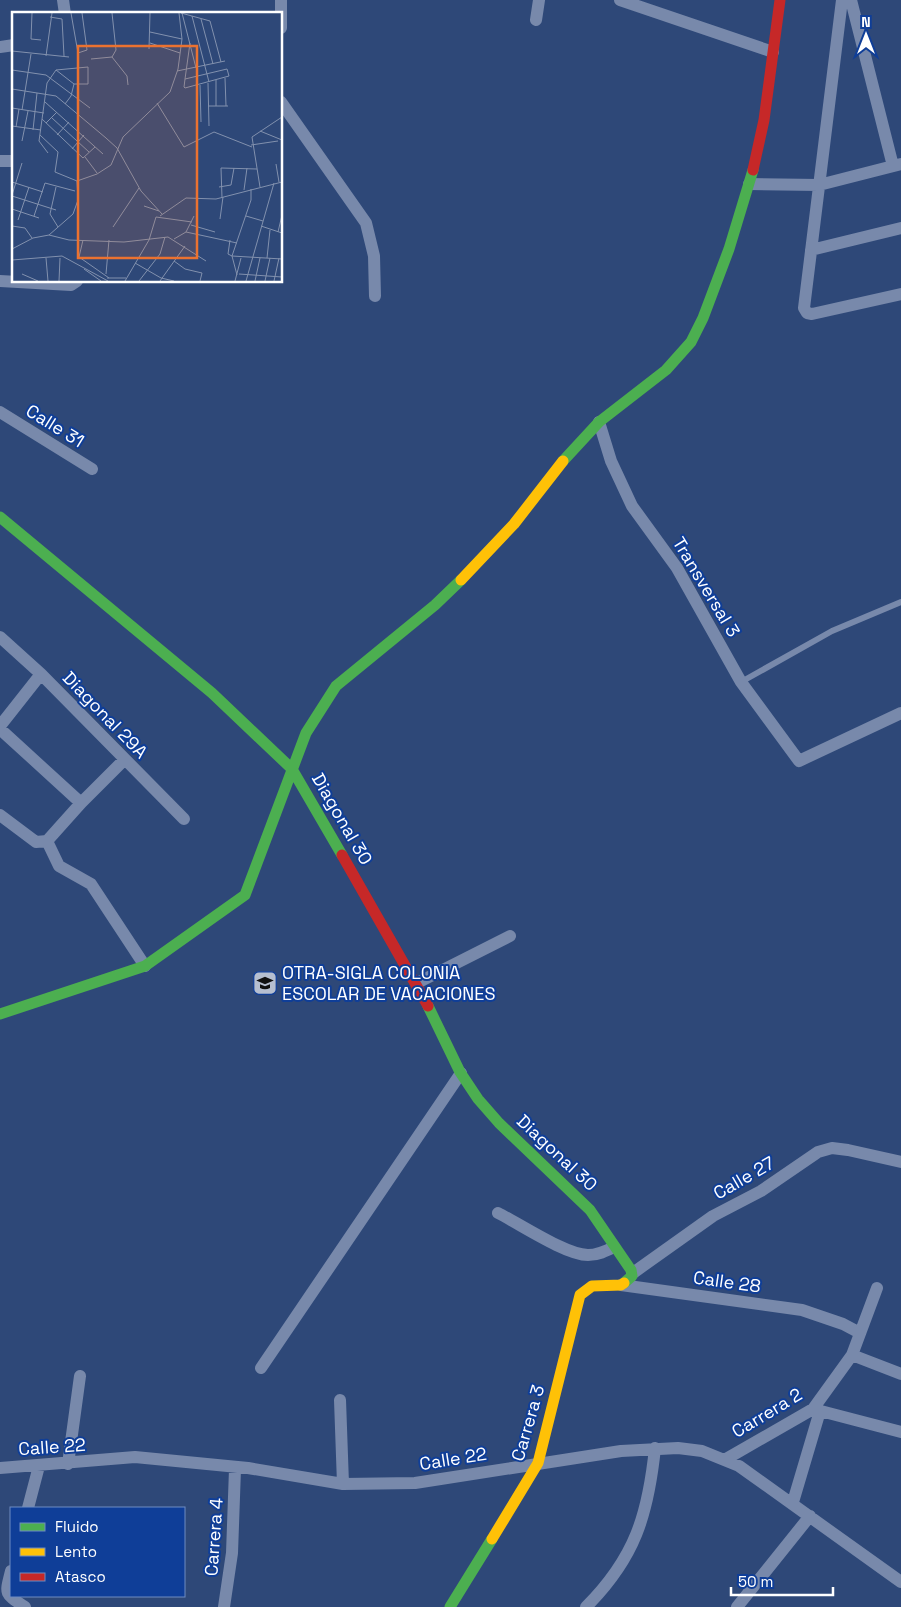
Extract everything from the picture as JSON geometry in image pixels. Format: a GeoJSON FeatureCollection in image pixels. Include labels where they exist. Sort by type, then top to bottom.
{"type":"FeatureCollection","features":[{"type":"Feature","properties":{"kind":"street"},"geometry":{"type":"LineString","coordinates":[[536,20],[539,0]]}},
{"type":"Feature","properties":{"kind":"street"},"geometry":{"type":"LineString","coordinates":[[620,0],[773,52]]}},
{"type":"Feature","properties":{"kind":"street"},"geometry":{"type":"LineString","coordinates":[[0,1014],[145,966],[246,893],[306,733],[336,686],[435,606],[466,576],[514,524],[554,470],[599,422],[666,370],[691,342],[703,318],[729,249],[749,184],[764,120],[780,0]]}},
{"type":"Feature","properties":{"kind":"street"},"geometry":{"type":"LineString","coordinates":[[842,0],[804,308],[807,313],[812,314],[901,294]]}},
{"type":"Feature","properties":{"kind":"street"},"geometry":{"type":"LineString","coordinates":[[749,184],[819,185],[897,165],[851,0]]}},
{"type":"Feature","properties":{"kind":"street"},"geometry":{"type":"LineString","coordinates":[[282,103],[366,223],[374,256],[375,296]]}},
{"type":"Feature","properties":{"kind":"street"},"geometry":{"type":"LineString","coordinates":[[811,250],[901,228]]}},
{"type":"Feature","properties":{"kind":"street"},"geometry":{"type":"LineString","coordinates":[[24,282],[71,284],[75,282]]}},
{"type":"Feature","properties":{"kind":"street","name":"Calle 31"},"geometry":{"type":"LineString","coordinates":[[0,412],[92,469]]}},
{"type":"Feature","properties":{"kind":"street","name":"Transversal 3"},"geometry":{"type":"LineString","coordinates":[[599,422],[611,461],[632,506],[677,568],[742,682],[799,761],[901,714]]}},
{"type":"Feature","properties":{"kind":"street","name":"Diagonal 30"},"geometry":{"type":"LineString","coordinates":[[0,517],[212,693],[292,769],[417,983],[461,1073],[478,1099],[499,1123],[590,1210],[633,1273]]}},
{"type":"Feature","properties":{"kind":"street","name":"Diagonal 29A"},"geometry":{"type":"LineString","coordinates":[[0,637],[41,674],[184,819]]}},
{"type":"Feature","properties":{"kind":"street"},"geometry":{"type":"LineString","coordinates":[[41,674],[0,728],[81,803]]}},
{"type":"Feature","properties":{"kind":"street"},"geometry":{"type":"LineString","coordinates":[[41,842],[124,760]]}},
{"type":"Feature","properties":{"kind":"street"},"geometry":{"type":"LineString","coordinates":[[0,815],[41,842],[59,866],[91,884],[145,966]]}},
{"type":"Feature","properties":{"kind":"street"},"geometry":{"type":"LineString","coordinates":[[417,983],[510,936]]}},
{"type":"Feature","properties":{"kind":"street"},"geometry":{"type":"LineString","coordinates":[[261,1368],[461,1073]]}},
{"type":"Feature","properties":{"kind":"street","name":"Calle 27"},"geometry":{"type":"LineString","coordinates":[[621,1285],[633,1273],[713,1216],[761,1191],[818,1152],[832,1148],[901,1162]]}},
{"type":"Feature","properties":{"kind":"street"},"geometry":{"type":"LineString","coordinates":[[498,1213],[570,1251],[587,1255],[603,1253],[614,1247]]}},
{"type":"Feature","properties":{"kind":"street","name":"Calle 28"},"geometry":{"type":"LineString","coordinates":[[585,1290],[592,1286],[621,1285],[802,1310],[843,1324],[860,1333]]}},
{"type":"Feature","properties":{"kind":"street","name":"Carrera 2"},"geometry":{"type":"LineString","coordinates":[[726,1459],[816,1410],[852,1355],[877,1288]]}},
{"type":"Feature","properties":{"kind":"street","name":"Carrera 3"},"geometry":{"type":"LineString","coordinates":[[450,1607],[538,1463],[576,1303],[585,1290]]}},
{"type":"Feature","properties":{"kind":"street"},"geometry":{"type":"LineString","coordinates":[[852,1355],[901,1374]]}},
{"type":"Feature","properties":{"kind":"street"},"geometry":{"type":"LineString","coordinates":[[68,1464],[80,1376]]}},
{"type":"Feature","properties":{"kind":"street"},"geometry":{"type":"LineString","coordinates":[[340,1400],[343,1484]]}},
{"type":"Feature","properties":{"kind":"street"},"geometry":{"type":"LineString","coordinates":[[793,1502],[816,1410],[901,1432]]}},
{"type":"Feature","properties":{"kind":"street"},"geometry":{"type":"LineString","coordinates":[[586,1607],[616,1575],[630,1551],[644,1516],[651,1482],[654,1448]]}},
{"type":"Feature","properties":{"kind":"street","name":"Calle 22"},"geometry":{"type":"LineString","coordinates":[[0,1468],[68,1464],[135,1457],[236,1469],[248,1468],[343,1484],[415,1483],[538,1463],[654,1448],[702,1451],[740,1466],[793,1502],[901,1582]]}},
{"type":"Feature","properties":{"kind":"street"},"geometry":{"type":"LineString","coordinates":[[28,1507],[39,1466]]}},
{"type":"Feature","properties":{"kind":"street","name":"Carrera 4"},"geometry":{"type":"LineString","coordinates":[[224,1607],[232,1553],[236,1469]]}},
{"type":"Feature","properties":{"kind":"street"},"geometry":{"type":"LineString","coordinates":[[737,1607],[810,1516]]}},
{"type":"Feature","properties":{"kind":"street"},"geometry":{"type":"LineString","coordinates":[[10,1575],[6,1592],[8,1596],[25,1607]]}},
{"type":"Feature","properties":{"kind":"lane"},"geometry":{"type":"LineString","coordinates":[[742,682],[832,631],[901,602]]}},
{"type":"Feature","properties":{"kind":"traffic: fast"},"geometry":{"type":"LineString","coordinates":[[563,461],[599,422],[666,370],[691,342],[703,318],[729,249],[753,170]]}},
{"type":"Feature","properties":{"kind":"traffic: fast"},"geometry":{"type":"LineString","coordinates":[[0,517],[212,693],[292,769],[342,855]]}},
{"type":"Feature","properties":{"kind":"traffic: fast"},"geometry":{"type":"LineString","coordinates":[[0,1014],[145,966],[245,895],[306,733],[336,686],[435,605],[461,580]]}},
{"type":"Feature","properties":{"kind":"traffic: fast"},"geometry":{"type":"LineString","coordinates":[[428,1006],[460,1072],[478,1099],[499,1123],[590,1210],[631,1270],[632,1276],[624,1283]]}},
{"type":"Feature","properties":{"kind":"traffic: fast"},"geometry":{"type":"LineString","coordinates":[[450,1607],[492,1539]]}},
{"type":"Feature","properties":{"kind":"traffic: slow"},"geometry":{"type":"LineString","coordinates":[[461,580],[514,524],[563,461]]}},
{"type":"Feature","properties":{"kind":"traffic: slow"},"geometry":{"type":"LineString","coordinates":[[492,1539],[538,1463],[580,1295],[592,1286],[621,1285],[624,1283]]}},
{"type":"Feature","properties":{"kind":"traffic: jam"},"geometry":{"type":"LineString","coordinates":[[753,170],[764,120],[780,0]]}},
{"type":"Feature","properties":{"kind":"traffic: jam"},"geometry":{"type":"LineString","coordinates":[[342,855],[428,1006]]}},
{"type":"Feature","properties":{"kind":"place","name":"OTRA-SIGLA COLONIA ESCOLAR DE VACACIONES"},"geometry":{"type":"Point","coordinates":[265,983]}}]}
